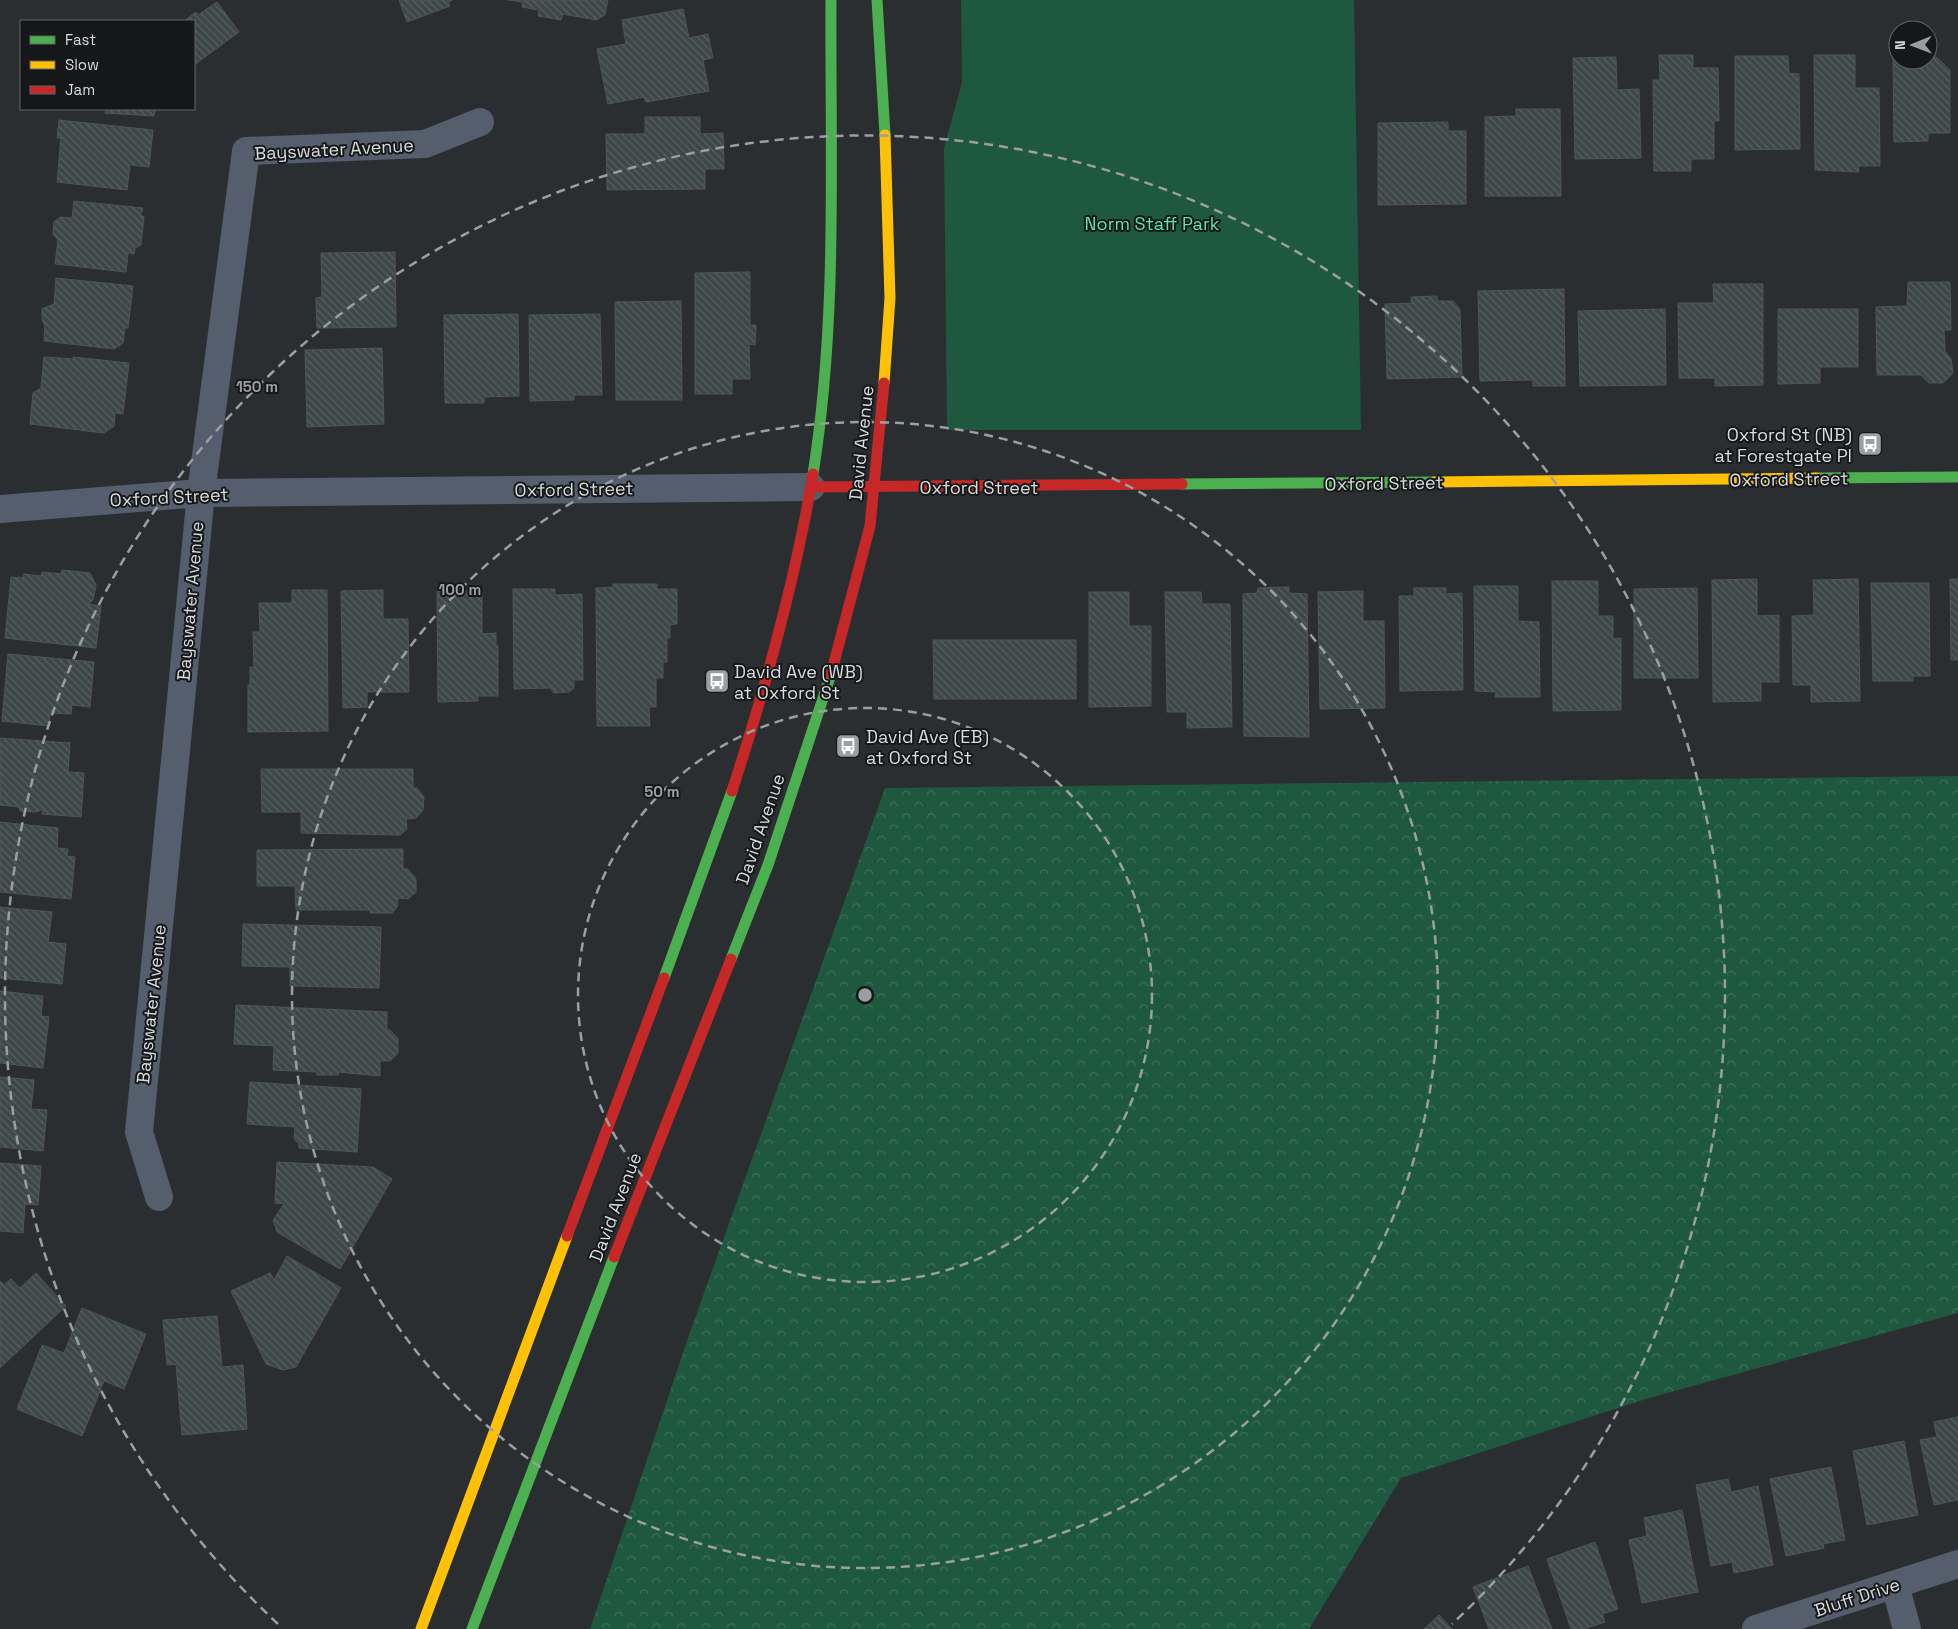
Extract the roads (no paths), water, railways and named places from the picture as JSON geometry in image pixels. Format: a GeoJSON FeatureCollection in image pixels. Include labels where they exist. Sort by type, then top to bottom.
{"type":"FeatureCollection","features":[{"type":"Feature","properties":{"kind":"main road","name":"David Avenue"},"geometry":{"type":"LineString","coordinates":[[421,1629],[712,848],[774,659],[811,488],[826,324],[831,0]]}},
{"type":"Feature","properties":{"kind":"main road","name":"David Avenue"},"geometry":{"type":"LineString","coordinates":[[472,1629],[557,1402],[768,865],[834,666],[870,526],[890,298],[888,196],[877,0]]}},
{"type":"Feature","properties":{"kind":"main road","name":"Oxford Street"},"geometry":{"type":"LineString","coordinates":[[811,488],[1958,477]]}},
{"type":"Feature","properties":{"kind":"street","name":"Bayswater Avenue"},"geometry":{"type":"LineString","coordinates":[[159,1197],[139,1132],[200,493],[246,151],[425,144],[480,122]]}},
{"type":"Feature","properties":{"kind":"street","name":"Oxford Street"},"geometry":{"type":"LineString","coordinates":[[0,509],[200,493],[811,488]]}},
{"type":"Feature","properties":{"kind":"street","name":"Bluff Drive"},"geometry":{"type":"LineString","coordinates":[[1756,1629],[1958,1564]]}},
{"type":"Feature","properties":{"kind":"street"},"geometry":{"type":"LineString","coordinates":[[1895,1585],[1907,1629]]}},
{"type":"Feature","properties":{"kind":"place","name":"Oxford St (NB) at Forestgate Pl"},"geometry":{"type":"Point","coordinates":[1870,444]}},
{"type":"Feature","properties":{"kind":"place","name":"David Ave (WB) at Oxford St"},"geometry":{"type":"Point","coordinates":[717,681]}},
{"type":"Feature","properties":{"kind":"place","name":"David Ave (EB) at Oxford St"},"geometry":{"type":"Point","coordinates":[848,746]}},
{"type":"Feature","properties":{"kind":"park label","name":"Norm Staff Park"},"geometry":{"type":"Point","coordinates":[1152,223]}}]}
